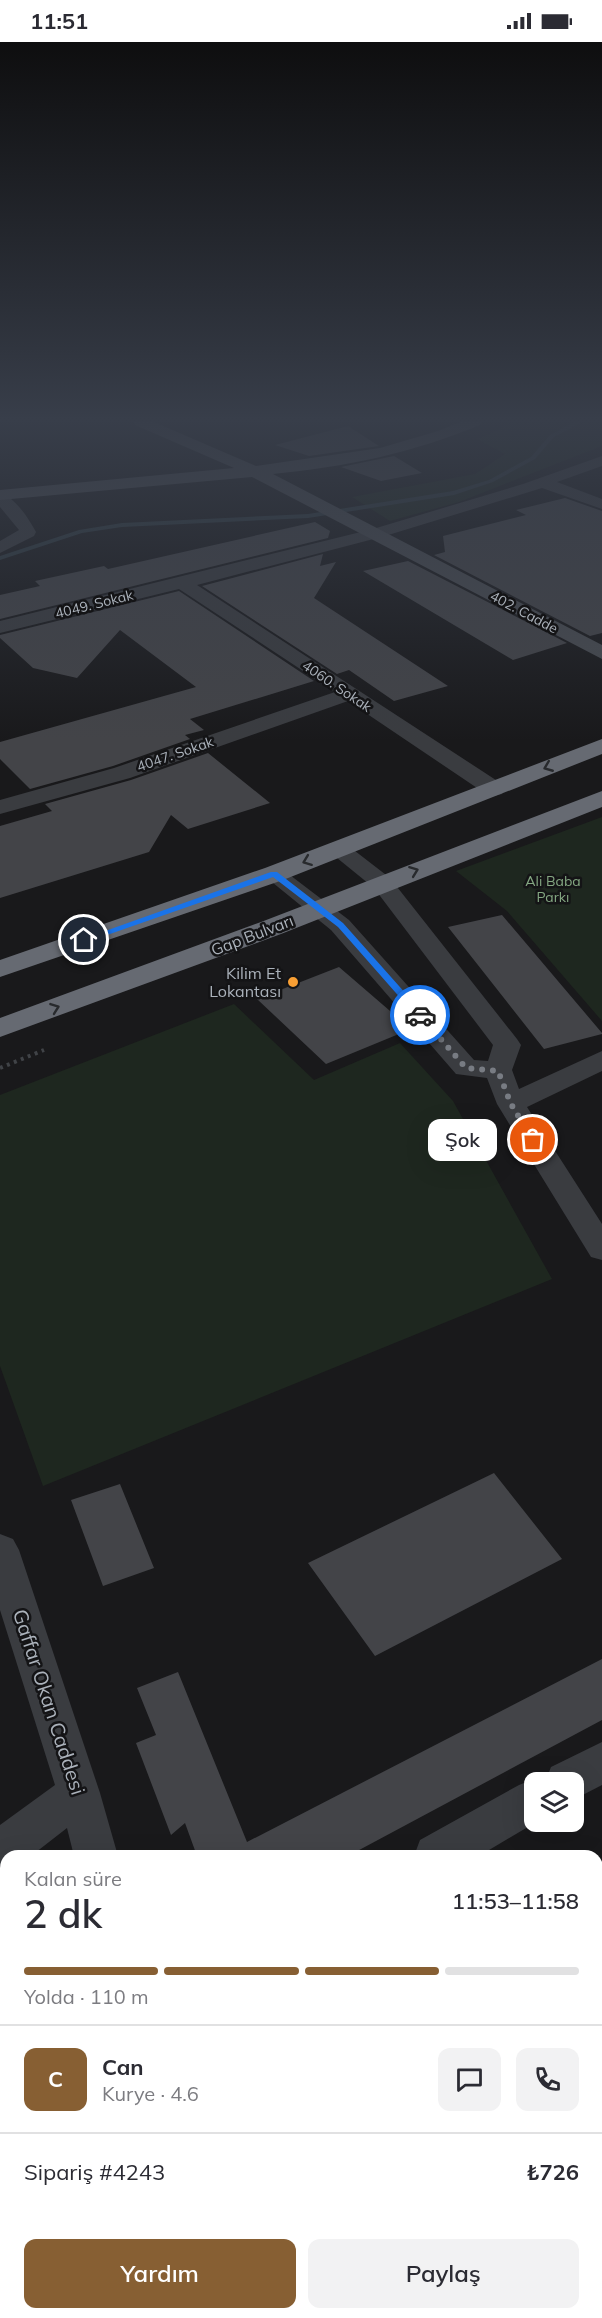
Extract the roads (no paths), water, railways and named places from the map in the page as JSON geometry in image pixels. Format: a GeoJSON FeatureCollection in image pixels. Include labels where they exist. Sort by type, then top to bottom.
{"type":"FeatureCollection","features":[{"type":"Feature","properties":{"kind":"highway"},"geometry":{"type":"LineString","coordinates":[[0,969],[274,874],[397,824],[602,746]]}},
{"type":"Feature","properties":{"kind":"highway","name":"Gap Bulvarı"},"geometry":{"type":"LineString","coordinates":[[0,1028],[271,928],[602,798]]}},
{"type":"Feature","properties":{"kind":"street"},"geometry":{"type":"LineString","coordinates":[[0,548],[28,532],[25,528]]}},
{"type":"Feature","properties":{"kind":"street","name":"402. Cadde"},"geometry":{"type":"LineString","coordinates":[[365,528],[602,653]]}},
{"type":"Feature","properties":{"kind":"street","name":"4049. Sokak"},"geometry":{"type":"LineString","coordinates":[[0,627],[395,528]]}},
{"type":"Feature","properties":{"kind":"street","name":"4060. Sokak"},"geometry":{"type":"LineString","coordinates":[[181,582],[494,789]]}},
{"type":"Feature","properties":{"kind":"street","name":"4047. Sokak"},"geometry":{"type":"LineString","coordinates":[[0,807],[122,773],[349,694]]}},
{"type":"Feature","properties":{"kind":"street"},"geometry":{"type":"LineString","coordinates":[[338,849],[382,883],[507,1045],[498,1071],[511,1104],[602,1249]]}},
{"type":"Feature","properties":{"kind":"street"},"geometry":{"type":"LineString","coordinates":[[274,874],[340,925],[466,1068],[498,1071]]}},
{"type":"Feature","properties":{"kind":"street"},"geometry":{"type":"LineString","coordinates":[[511,1104],[602,1060]]}},
{"type":"Feature","properties":{"kind":"street","name":"Gaffar Okan Caddesi"},"geometry":{"type":"LineString","coordinates":[[0,1550],[79,1793],[94,1850]]}},
{"type":"Feature","properties":{"kind":"street"},"geometry":{"type":"LineString","coordinates":[[584,1772],[602,1762]]}},
{"type":"Feature","properties":{"kind":"street"},"geometry":{"type":"LineString","coordinates":[[3,1850],[79,1793]]}},
{"type":"Feature","properties":{"kind":"street"},"geometry":{"type":"LineString","coordinates":[[446,1850],[524,1806]]}},
{"type":"Feature","properties":{"kind":"waterway"},"geometry":{"type":"LineString","coordinates":[[0,558],[81,531],[100,528]]}},
{"type":"Feature","properties":{"kind":"place","name":"Kilim Et Lokantası"},"geometry":{"type":"Point","coordinates":[293,982]}},
{"type":"Feature","properties":{"kind":"place","name":"Şok"},"geometry":{"type":"Point","coordinates":[533,1140]}},
{"type":"Feature","properties":{"kind":"park label","name":"Ali Baba Parkı"},"geometry":{"type":"Point","coordinates":[553,890]}}]}
